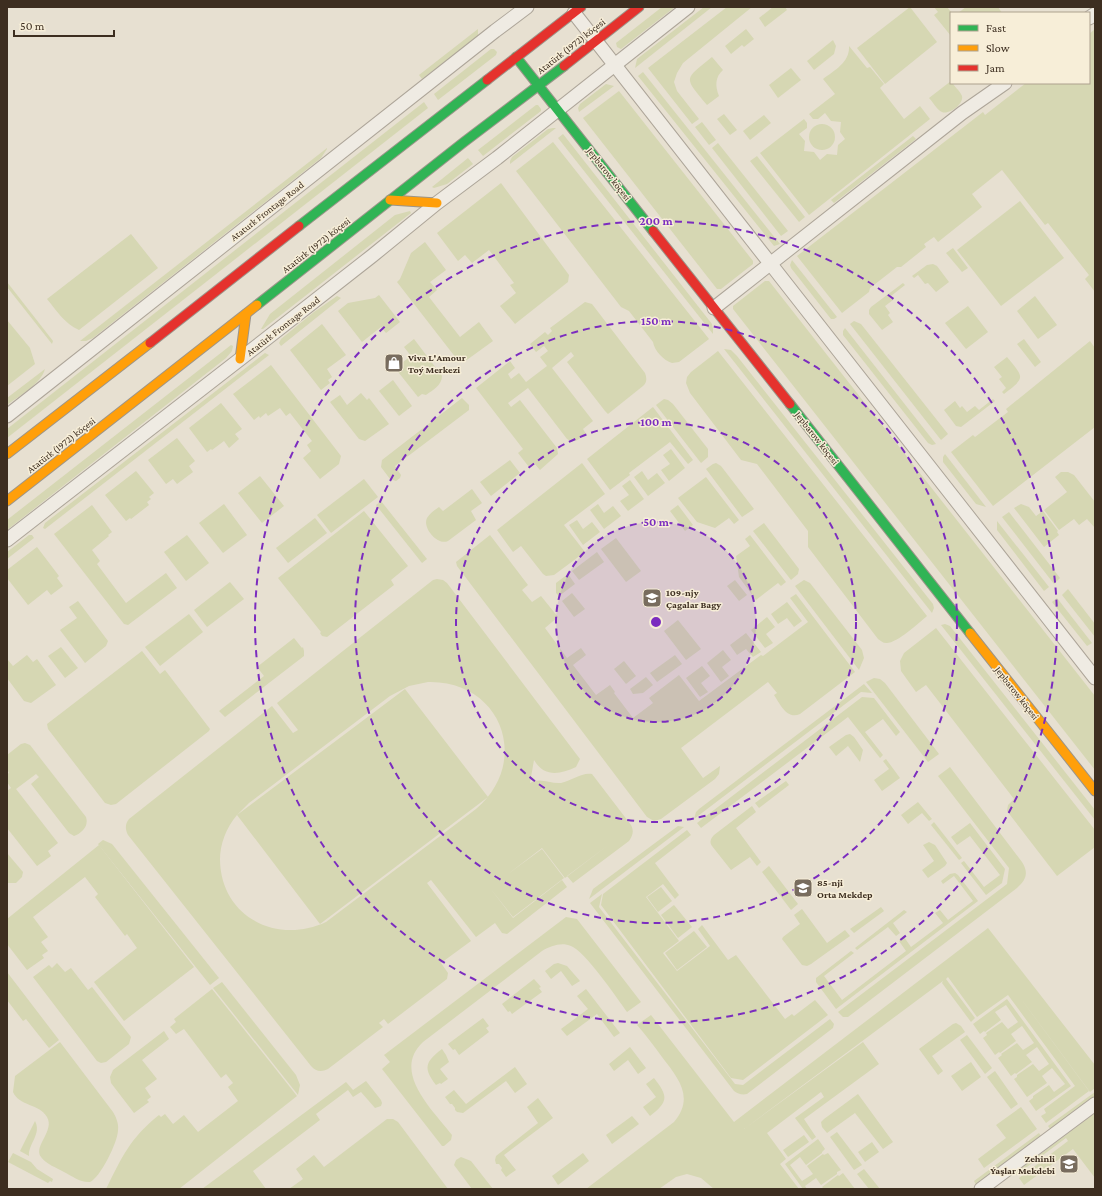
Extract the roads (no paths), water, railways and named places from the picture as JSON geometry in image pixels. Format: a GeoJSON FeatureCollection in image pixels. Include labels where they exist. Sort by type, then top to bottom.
{"type":"FeatureCollection","features":[{"type":"Feature","properties":{"kind":"main road","name":"Atatürk (1972) köçesi"},"geometry":{"type":"LineString","coordinates":[[7,501],[390,200],[596,42],[639,7]]}},
{"type":"Feature","properties":{"kind":"main road"},"geometry":{"type":"LineString","coordinates":[[7,454],[577,10]]}},
{"type":"Feature","properties":{"kind":"main road","name":"Jepbarow köçesi"},"geometry":{"type":"LineString","coordinates":[[516,57],[1095,792]]}},
{"type":"Feature","properties":{"kind":"main road"},"geometry":{"type":"LineString","coordinates":[[390,200],[436,203]]}},
{"type":"Feature","properties":{"kind":"main road"},"geometry":{"type":"LineString","coordinates":[[240,359],[246,314]]}},
{"type":"Feature","properties":{"kind":"street","name":"Ataturk Frontage Road"},"geometry":{"type":"LineString","coordinates":[[7,416],[527,7]]}},
{"type":"Feature","properties":{"kind":"street","name":"Atatürk Frontage Road"},"geometry":{"type":"LineString","coordinates":[[7,540],[372,256],[436,203],[688,7]]}},
{"type":"Feature","properties":{"kind":"street"},"geometry":{"type":"LineString","coordinates":[[577,10],[596,42],[1095,678]]}},
{"type":"Feature","properties":{"kind":"street"},"geometry":{"type":"LineString","coordinates":[[714,308],[962,113],[1004,84]]}},
{"type":"Feature","properties":{"kind":"street"},"geometry":{"type":"LineString","coordinates":[[981,1189],[1095,1104]]}},
{"type":"Feature","properties":{"kind":"place","name":"Viva L'Amour Toý Merkezi"},"geometry":{"type":"Point","coordinates":[394,363]}},
{"type":"Feature","properties":{"kind":"place","name":"109-njy Çagalar Bagy"},"geometry":{"type":"Point","coordinates":[652,598]}},
{"type":"Feature","properties":{"kind":"place","name":"85-nji Orta Mekdep"},"geometry":{"type":"Point","coordinates":[803,888]}},
{"type":"Feature","properties":{"kind":"place","name":"Zehinli Ýaşlar Mekdebi"},"geometry":{"type":"Point","coordinates":[1069,1164]}}]}
